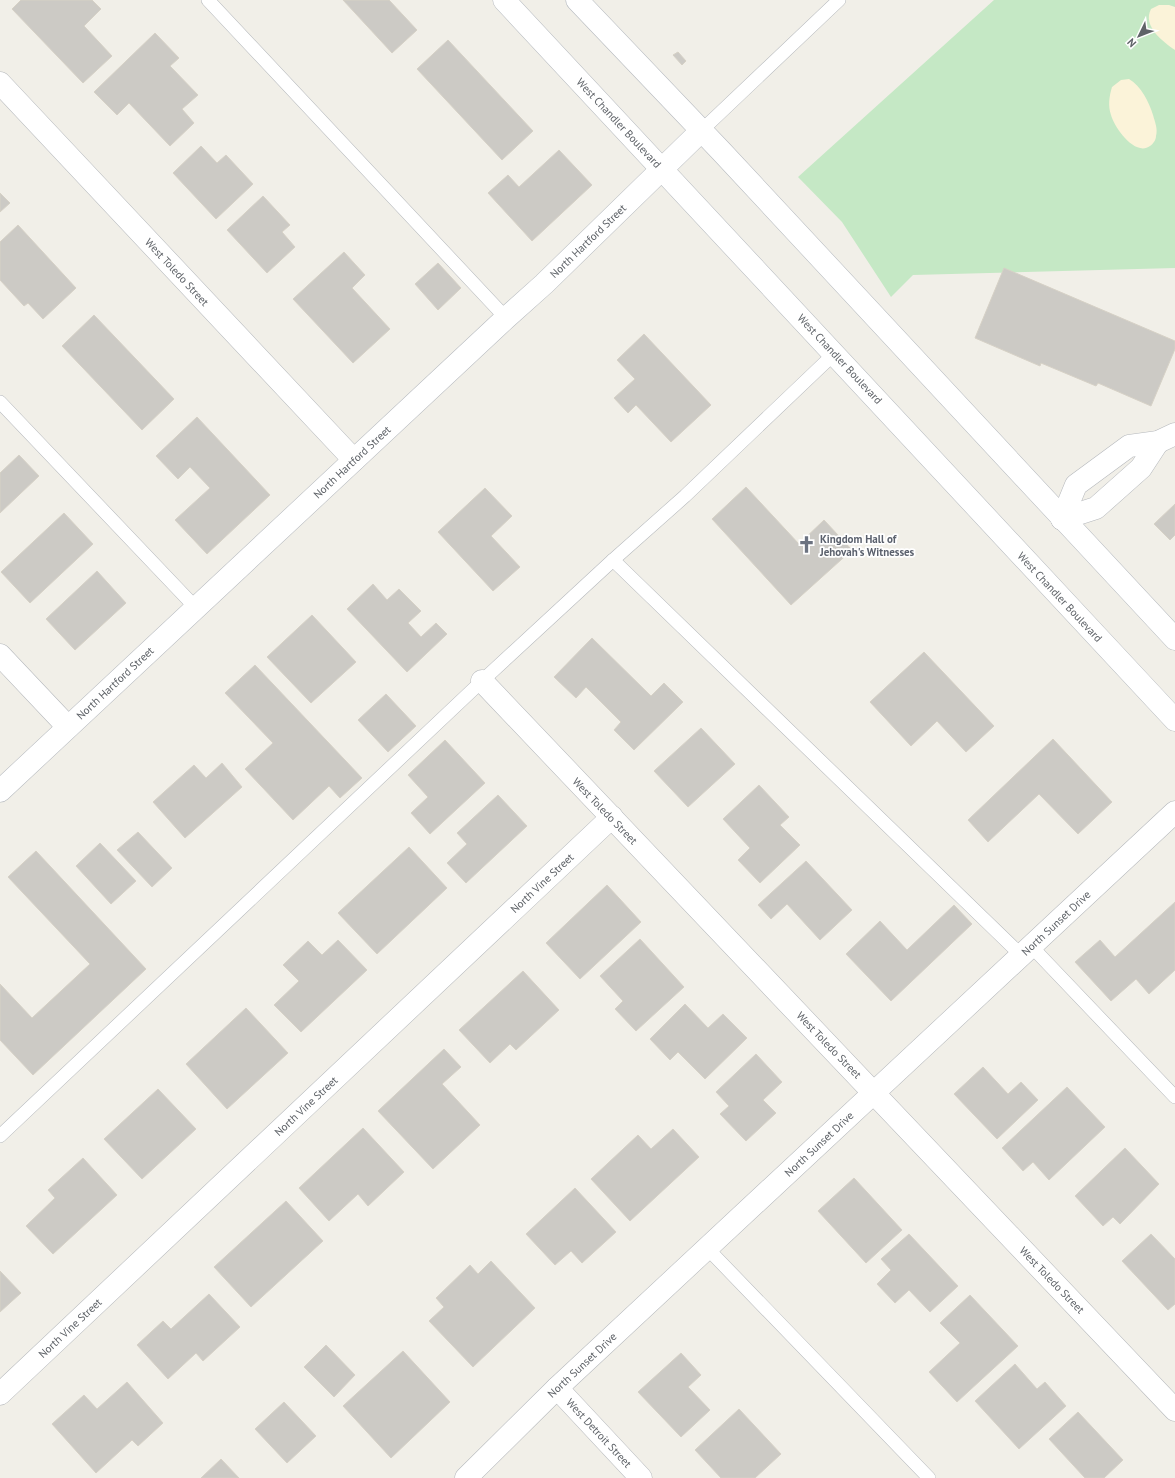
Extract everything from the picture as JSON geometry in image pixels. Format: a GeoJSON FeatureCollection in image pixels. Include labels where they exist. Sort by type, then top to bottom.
{"type":"FeatureCollection","features":[{"type":"Feature","properties":{"kind":"street","name":"West Chandler Boulevard"},"geometry":{"type":"LineString","coordinates":[[504,0],[835,353],[964,495],[1175,720]]}},
{"type":"Feature","properties":{"kind":"street"},"geometry":{"type":"LineString","coordinates":[[577,0],[1175,639]]}},
{"type":"Feature","properties":{"kind":"street","name":"West Toledo Street"},"geometry":{"type":"LineString","coordinates":[[0,83],[354,460]]}},
{"type":"Feature","properties":{"kind":"street","name":"North Hartford Street"},"geometry":{"type":"LineString","coordinates":[[0,791],[544,284],[701,131]]}},
{"type":"Feature","properties":{"kind":"street"},"geometry":{"type":"LineString","coordinates":[[1062,519],[1076,485],[1129,446],[1166,438]]}},
{"type":"Feature","properties":{"kind":"street"},"geometry":{"type":"LineString","coordinates":[[1062,519],[1096,508],[1142,468],[1166,438]]}},
{"type":"Feature","properties":{"kind":"street"},"geometry":{"type":"LineString","coordinates":[[0,655],[68,726]]}},
{"type":"Feature","properties":{"kind":"street","name":"West Toledo Street"},"geometry":{"type":"LineString","coordinates":[[482,681],[1175,1410]]}},
{"type":"Feature","properties":{"kind":"street","name":"North Sunset Drive"},"geometry":{"type":"LineString","coordinates":[[466,1478],[557,1388],[1175,812]]}},
{"type":"Feature","properties":{"kind":"street","name":"North Vine Street"},"geometry":{"type":"LineString","coordinates":[[0,1394],[612,817]]}},
{"type":"Feature","properties":{"kind":"street","name":"West Detroit Street"},"geometry":{"type":"LineString","coordinates":[[557,1388],[641,1478]]}},
{"type":"Feature","properties":{"kind":"lane"},"geometry":{"type":"LineString","coordinates":[[208,0],[506,318]]}},
{"type":"Feature","properties":{"kind":"lane"},"geometry":{"type":"LineString","coordinates":[[701,131],[839,0]]}},
{"type":"Feature","properties":{"kind":"lane"},"geometry":{"type":"LineString","coordinates":[[0,1136],[482,681],[685,496],[835,353]]}},
{"type":"Feature","properties":{"kind":"lane"},"geometry":{"type":"LineString","coordinates":[[0,402],[196,608]]}},
{"type":"Feature","properties":{"kind":"lane"},"geometry":{"type":"LineString","coordinates":[[613,560],[1026,950],[1175,1097]]}},
{"type":"Feature","properties":{"kind":"lane"},"geometry":{"type":"LineString","coordinates":[[707,1248],[929,1478]]}},
{"type":"Feature","properties":{"kind":"green space"},"geometry":{"type":"Polygon","coordinates":[[[994,0],[1175,0],[1175,268],[913,275],[891,297],[842,222],[798,177],[994,0]]]}},
{"type":"Feature","properties":{"kind":"sand"},"geometry":{"type":"Polygon","coordinates":[[[1159,5],[1169,5],[1175,7],[1175,50],[1165,43],[1151,27],[1149,15],[1151,9],[1159,5]]]}},
{"type":"Feature","properties":{"kind":"sand"},"geometry":{"type":"Polygon","coordinates":[[[1129,79],[1137,86],[1147,100],[1156,126],[1157,133],[1155,140],[1150,146],[1144,148],[1132,144],[1126,139],[1116,126],[1109,108],[1112,87],[1121,80],[1129,79]]]}},
{"type":"Feature","properties":{"kind":"building"},"geometry":{"type":"Polygon","coordinates":[[[21,0],[92,0],[101,9],[84,26],[112,56],[83,83],[12,9],[21,0]]]}},
{"type":"Feature","properties":{"kind":"building"},"geometry":{"type":"Polygon","coordinates":[[[343,0],[389,0],[417,30],[392,53],[343,0]]]}},
{"type":"Feature","properties":{"kind":"building"},"geometry":{"type":"Polygon","coordinates":[[[155,33],[179,58],[170,66],[198,95],[182,109],[194,123],[170,146],[129,103],[117,115],[94,92],[155,33]]]}},
{"type":"Feature","properties":{"kind":"building"},"geometry":{"type":"Polygon","coordinates":[[[448,40],[533,131],[502,160],[417,69],[448,40]]]}},
{"type":"Feature","properties":{"kind":"building"},"geometry":{"type":"Polygon","coordinates":[[[678,52],[686,61],[682,65],[673,55],[678,52]]]}},
{"type":"Feature","properties":{"kind":"building"},"geometry":{"type":"Polygon","coordinates":[[[201,146],[217,163],[226,155],[253,184],[216,219],[173,173],[201,146]]]}},
{"type":"Feature","properties":{"kind":"building"},"geometry":{"type":"Polygon","coordinates":[[[559,150],[592,185],[532,241],[488,193],[508,175],[519,187],[559,150]]]}},
{"type":"Feature","properties":{"kind":"building"},"geometry":{"type":"Polygon","coordinates":[[[0,193],[10,203],[0,212],[0,193]]]}},
{"type":"Feature","properties":{"kind":"building"},"geometry":{"type":"Polygon","coordinates":[[[263,196],[290,225],[282,232],[295,247],[267,273],[227,230],[263,196]]]}},
{"type":"Feature","properties":{"kind":"building"},"geometry":{"type":"Polygon","coordinates":[[[18,225],[76,288],[43,319],[28,303],[24,306],[0,280],[0,242],[18,225]]]}},
{"type":"Feature","properties":{"kind":"building"},"geometry":{"type":"Polygon","coordinates":[[[344,252],[365,275],[352,288],[390,329],[353,363],[293,299],[344,252]]]}},
{"type":"Feature","properties":{"kind":"building"},"geometry":{"type":"Polygon","coordinates":[[[438,263],[461,288],[438,310],[415,284],[438,263]]]}},
{"type":"Feature","properties":{"kind":"building"},"geometry":{"type":"Polygon","coordinates":[[[1004,268],[1175,341],[1175,349],[1151,406],[1098,383],[1096,386],[1041,363],[1040,366],[975,338],[1004,268]]]}},
{"type":"Feature","properties":{"kind":"building"},"geometry":{"type":"Polygon","coordinates":[[[94,315],[174,399],[142,430],[62,346],[94,315]]]}},
{"type":"Feature","properties":{"kind":"building"},"geometry":{"type":"Polygon","coordinates":[[[644,334],[711,405],[671,442],[636,405],[628,413],[614,398],[635,379],[617,360],[644,334]]]}},
{"type":"Feature","properties":{"kind":"building"},"geometry":{"type":"Polygon","coordinates":[[[197,417],[270,495],[207,554],[175,520],[210,488],[190,467],[178,479],[156,456],[197,417]]]}},
{"type":"Feature","properties":{"kind":"building"},"geometry":{"type":"Polygon","coordinates":[[[19,455],[39,476],[0,513],[0,473],[19,455]]]}},
{"type":"Feature","properties":{"kind":"building"},"geometry":{"type":"Polygon","coordinates":[[[746,487],[799,544],[824,520],[852,550],[791,605],[712,519],[746,487]]]}},
{"type":"Feature","properties":{"kind":"building"},"geometry":{"type":"Polygon","coordinates":[[[485,488],[512,516],[491,536],[520,567],[493,591],[438,532],[485,488]]]}},
{"type":"Feature","properties":{"kind":"building"},"geometry":{"type":"Polygon","coordinates":[[[1175,504],[1175,535],[1170,540],[1154,524],[1175,504]]]}},
{"type":"Feature","properties":{"kind":"building"},"geometry":{"type":"Polygon","coordinates":[[[64,513],[93,544],[30,603],[1,572],[64,513]]]}},
{"type":"Feature","properties":{"kind":"building"},"geometry":{"type":"Polygon","coordinates":[[[97,571],[126,603],[75,650],[46,619],[97,571]]]}},
{"type":"Feature","properties":{"kind":"building"},"geometry":{"type":"Polygon","coordinates":[[[373,584],[387,600],[399,589],[421,611],[408,623],[421,637],[436,623],[447,634],[407,672],[347,609],[373,584]]]}},
{"type":"Feature","properties":{"kind":"building"},"geometry":{"type":"Polygon","coordinates":[[[312,615],[356,662],[311,703],[267,657],[312,615]]]}},
{"type":"Feature","properties":{"kind":"building"},"geometry":{"type":"Polygon","coordinates":[[[592,638],[651,696],[664,683],[683,702],[634,750],[614,730],[621,722],[586,687],[576,698],[554,677],[592,638]]]}},
{"type":"Feature","properties":{"kind":"building"},"geometry":{"type":"Polygon","coordinates":[[[924,652],[994,726],[966,752],[937,721],[911,746],[870,702],[924,652]]]}},
{"type":"Feature","properties":{"kind":"building"},"geometry":{"type":"Polygon","coordinates":[[[255,665],[362,778],[340,798],[329,786],[293,820],[245,769],[273,743],[225,693],[255,665]]]}},
{"type":"Feature","properties":{"kind":"building"},"geometry":{"type":"Polygon","coordinates":[[[386,694],[416,726],[388,752],[358,720],[386,694]]]}},
{"type":"Feature","properties":{"kind":"building"},"geometry":{"type":"Polygon","coordinates":[[[701,728],[735,764],[688,807],[654,771],[701,728]]]}},
{"type":"Feature","properties":{"kind":"building"},"geometry":{"type":"Polygon","coordinates":[[[1053,739],[1112,802],[1078,834],[1039,794],[988,842],[968,820],[1053,739]]]}},
{"type":"Feature","properties":{"kind":"building"},"geometry":{"type":"Polygon","coordinates":[[[445,740],[485,783],[430,834],[411,813],[428,797],[408,775],[445,740]]]}},
{"type":"Feature","properties":{"kind":"building"},"geometry":{"type":"Polygon","coordinates":[[[222,763],[242,787],[185,838],[153,802],[194,765],[206,778],[222,763]]]}},
{"type":"Feature","properties":{"kind":"building"},"geometry":{"type":"Polygon","coordinates":[[[759,785],[789,817],[780,825],[800,845],[760,883],[738,860],[750,848],[723,819],[759,785]]]}},
{"type":"Feature","properties":{"kind":"building"},"geometry":{"type":"Polygon","coordinates":[[[498,795],[527,826],[466,883],[447,863],[467,844],[457,833],[498,795]]]}},
{"type":"Feature","properties":{"kind":"building"},"geometry":{"type":"Polygon","coordinates":[[[138,832],[172,868],[152,887],[117,850],[138,832]]]}},
{"type":"Feature","properties":{"kind":"building"},"geometry":{"type":"Polygon","coordinates":[[[100,843],[136,881],[111,904],[76,866],[100,843]]]}},
{"type":"Feature","properties":{"kind":"building"},"geometry":{"type":"Polygon","coordinates":[[[409,847],[447,888],[377,954],[338,913],[409,847]]]}},
{"type":"Feature","properties":{"kind":"building"},"geometry":{"type":"Polygon","coordinates":[[[36,851],[146,969],[33,1075],[0,1040],[0,984],[32,1018],[90,964],[8,877],[36,851]]]}},
{"type":"Feature","properties":{"kind":"building"},"geometry":{"type":"Polygon","coordinates":[[[806,861],[852,910],[820,940],[787,904],[771,919],[758,905],[806,861]]]}},
{"type":"Feature","properties":{"kind":"building"},"geometry":{"type":"Polygon","coordinates":[[[607,885],[641,922],[580,979],[546,943],[607,885]]]}},
{"type":"Feature","properties":{"kind":"building"},"geometry":{"type":"Polygon","coordinates":[[[1175,902],[1175,970],[1149,994],[1136,979],[1111,1001],[1075,962],[1100,940],[1115,957],[1175,902]]]}},
{"type":"Feature","properties":{"kind":"building"},"geometry":{"type":"Polygon","coordinates":[[[954,905],[972,924],[891,1001],[846,954],[880,921],[907,950],[954,905]]]}},
{"type":"Feature","properties":{"kind":"building"},"geometry":{"type":"Polygon","coordinates":[[[640,939],[684,987],[636,1031],[615,1009],[623,1001],[600,976],[640,939]]]}},
{"type":"Feature","properties":{"kind":"building"},"geometry":{"type":"Polygon","coordinates":[[[338,940],[367,970],[301,1032],[274,1005],[299,981],[283,965],[308,941],[322,955],[338,940]]]}},
{"type":"Feature","properties":{"kind":"building"},"geometry":{"type":"Polygon","coordinates":[[[523,971],[559,1010],[516,1050],[510,1044],[490,1063],[459,1030],[523,971]]]}},
{"type":"Feature","properties":{"kind":"building"},"geometry":{"type":"Polygon","coordinates":[[[685,1004],[708,1028],[723,1014],[747,1038],[705,1079],[678,1052],[670,1060],[650,1039],[685,1004]]]}},
{"type":"Feature","properties":{"kind":"building"},"geometry":{"type":"Polygon","coordinates":[[[246,1008],[288,1053],[227,1109],[186,1064],[246,1008]]]}},
{"type":"Feature","properties":{"kind":"building"},"geometry":{"type":"Polygon","coordinates":[[[444,1049],[461,1067],[442,1084],[480,1125],[433,1169],[378,1111],[444,1049]]]}},
{"type":"Feature","properties":{"kind":"building"},"geometry":{"type":"Polygon","coordinates":[[[756,1054],[782,1082],[763,1100],[776,1113],[746,1141],[720,1114],[729,1106],[716,1092],[756,1054]]]}},
{"type":"Feature","properties":{"kind":"building"},"geometry":{"type":"Polygon","coordinates":[[[983,1067],[1008,1094],[1021,1082],[1038,1100],[997,1139],[954,1094],[983,1067]]]}},
{"type":"Feature","properties":{"kind":"building"},"geometry":{"type":"Polygon","coordinates":[[[1067,1087],[1105,1127],[1049,1180],[1033,1162],[1023,1171],[1002,1148],[1067,1087]]]}},
{"type":"Feature","properties":{"kind":"building"},"geometry":{"type":"Polygon","coordinates":[[[158,1089],[196,1129],[142,1179],[104,1139],[158,1089]]]}},
{"type":"Feature","properties":{"kind":"building"},"geometry":{"type":"Polygon","coordinates":[[[363,1128],[404,1172],[368,1206],[358,1194],[329,1221],[299,1188],[363,1128]]]}},
{"type":"Feature","properties":{"kind":"building"},"geometry":{"type":"Polygon","coordinates":[[[673,1129],[699,1157],[630,1221],[591,1179],[638,1135],[651,1149],[673,1129]]]}},
{"type":"Feature","properties":{"kind":"building"},"geometry":{"type":"Polygon","coordinates":[[[1125,1148],[1159,1184],[1120,1224],[1113,1217],[1103,1226],[1075,1196],[1125,1148]]]}},
{"type":"Feature","properties":{"kind":"building"},"geometry":{"type":"Polygon","coordinates":[[[83,1158],[117,1195],[53,1254],[26,1226],[55,1198],[48,1190],[83,1158]]]}},
{"type":"Feature","properties":{"kind":"building"},"geometry":{"type":"Polygon","coordinates":[[[854,1178],[902,1230],[866,1263],[818,1211],[854,1178]]]}},
{"type":"Feature","properties":{"kind":"building"},"geometry":{"type":"Polygon","coordinates":[[[575,1188],[616,1232],[582,1263],[571,1251],[555,1265],[526,1234],[575,1188]]]}},
{"type":"Feature","properties":{"kind":"building"},"geometry":{"type":"Polygon","coordinates":[[[286,1201],[323,1241],[251,1307],[214,1267],[286,1201]]]}},
{"type":"Feature","properties":{"kind":"building"},"geometry":{"type":"Polygon","coordinates":[[[909,1234],[958,1286],[930,1312],[909,1290],[895,1303],[877,1284],[891,1270],[881,1259],[909,1234]]]}},
{"type":"Feature","properties":{"kind":"building"},"geometry":{"type":"Polygon","coordinates":[[[1151,1234],[1175,1259],[1175,1304],[1168,1310],[1122,1261],[1151,1234]]]}},
{"type":"Feature","properties":{"kind":"building"},"geometry":{"type":"Polygon","coordinates":[[[491,1261],[535,1308],[473,1367],[429,1321],[444,1307],[436,1298],[470,1265],[478,1274],[491,1261]]]}},
{"type":"Feature","properties":{"kind":"building"},"geometry":{"type":"Polygon","coordinates":[[[0,1271],[21,1293],[0,1312],[0,1271]]]}},
{"type":"Feature","properties":{"kind":"building"},"geometry":{"type":"Polygon","coordinates":[[[209,1294],[240,1327],[203,1361],[196,1353],[168,1379],[137,1345],[163,1321],[171,1329],[209,1294]]]}},
{"type":"Feature","properties":{"kind":"building"},"geometry":{"type":"Polygon","coordinates":[[[970,1295],[1018,1346],[957,1402],[929,1372],[960,1343],[940,1323],[970,1295]]]}},
{"type":"Feature","properties":{"kind":"building"},"geometry":{"type":"Polygon","coordinates":[[[326,1345],[355,1375],[334,1397],[304,1367],[326,1345]]]}},
{"type":"Feature","properties":{"kind":"building"},"geometry":{"type":"Polygon","coordinates":[[[403,1351],[450,1402],[391,1458],[343,1406],[403,1351]]]}},
{"type":"Feature","properties":{"kind":"building"},"geometry":{"type":"Polygon","coordinates":[[[681,1353],[701,1375],[688,1387],[710,1410],[681,1437],[638,1392],[681,1353]]]}},
{"type":"Feature","properties":{"kind":"building"},"geometry":{"type":"Polygon","coordinates":[[[1015,1364],[1037,1389],[1045,1382],[1066,1406],[1019,1449],[975,1401],[1015,1364]]]}},
{"type":"Feature","properties":{"kind":"building"},"geometry":{"type":"Polygon","coordinates":[[[127,1382],[163,1423],[138,1446],[132,1440],[96,1473],[52,1424],[84,1395],[97,1409],[127,1382]]]}},
{"type":"Feature","properties":{"kind":"building"},"geometry":{"type":"Polygon","coordinates":[[[284,1402],[316,1436],[287,1463],[255,1429],[284,1402]]]}},
{"type":"Feature","properties":{"kind":"building"},"geometry":{"type":"Polygon","coordinates":[[[739,1409],[781,1454],[755,1478],[721,1478],[695,1450],[739,1409]]]}},
{"type":"Feature","properties":{"kind":"building"},"geometry":{"type":"Polygon","coordinates":[[[1078,1412],[1123,1460],[1104,1478],[1085,1478],[1049,1439],[1078,1412]]]}},
{"type":"Feature","properties":{"kind":"building"},"geometry":{"type":"Polygon","coordinates":[[[221,1459],[239,1478],[201,1478],[221,1459]]]}},
{"type":"Feature","properties":{"kind":"place","name":"Kingdom Hall of Jehovah's Witnesses"},"geometry":{"type":"Point","coordinates":[807,545]}}]}
